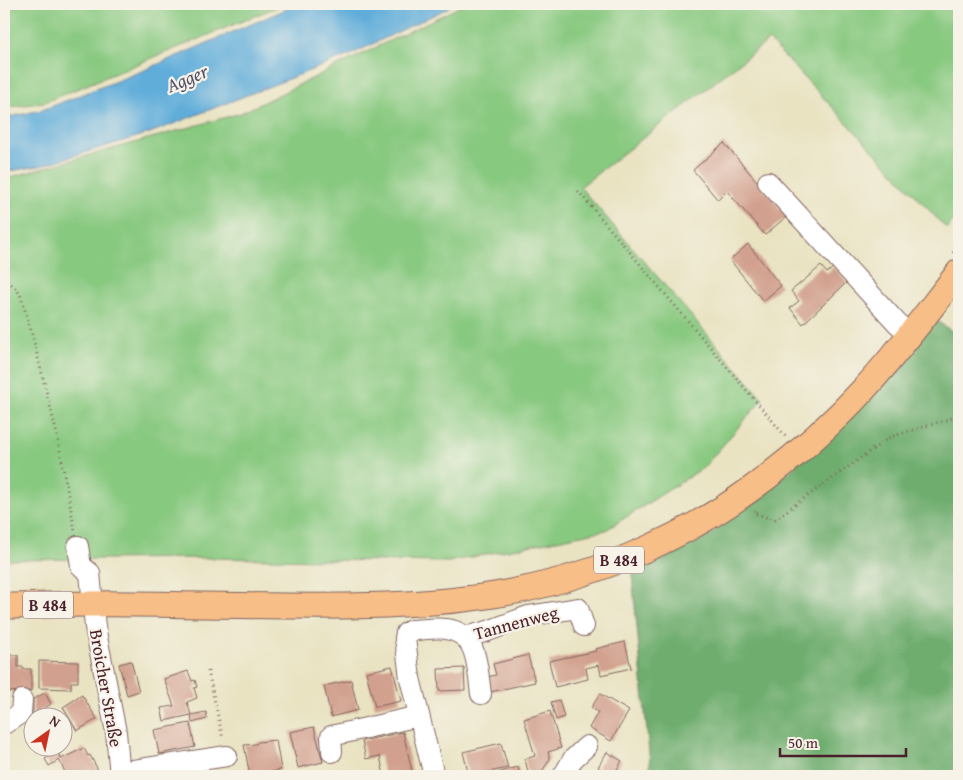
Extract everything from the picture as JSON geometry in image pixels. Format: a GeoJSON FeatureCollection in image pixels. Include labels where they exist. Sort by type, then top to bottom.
{"type":"FeatureCollection","features":[{"type":"Feature","properties":{"kind":"main road","name":"B 484"},"geometry":{"type":"LineString","coordinates":[[4,606],[92,604],[282,606],[443,602],[496,595],[588,572],[643,550],[698,523],[749,491],[776,470],[826,427],[865,389],[910,334],[955,264]]}},
{"type":"Feature","properties":{"kind":"street"},"geometry":{"type":"LineString","coordinates":[[768,182],[896,323],[910,334]]}},
{"type":"Feature","properties":{"kind":"street","name":"Broicher Straße"},"geometry":{"type":"LineString","coordinates":[[78,546],[80,566],[90,573],[95,627],[116,732],[120,774],[228,756]]}},
{"type":"Feature","properties":{"kind":"street","name":"Tannenweg"},"geometry":{"type":"LineString","coordinates":[[465,637],[488,631],[528,616],[578,608],[584,626]]}},
{"type":"Feature","properties":{"kind":"street","name":"Tannenweg"},"geometry":{"type":"LineString","coordinates":[[434,776],[407,662],[406,633],[410,630],[445,628],[457,632],[470,641],[475,650],[481,694]]}},
{"type":"Feature","properties":{"kind":"street"},"geometry":{"type":"LineString","coordinates":[[4,724],[21,712],[22,700]]}},
{"type":"Feature","properties":{"kind":"street"},"geometry":{"type":"LineString","coordinates":[[332,752],[331,736],[419,716]]}},
{"type":"Feature","properties":{"kind":"street"},"geometry":{"type":"LineString","coordinates":[[562,776],[573,758],[587,746]]}},
{"type":"Feature","properties":{"kind":"path"},"geometry":{"type":"LineString","coordinates":[[578,191],[787,438]]}},
{"type":"Feature","properties":{"kind":"path"},"geometry":{"type":"LineString","coordinates":[[955,264],[959,245]]}},
{"type":"Feature","properties":{"kind":"path"},"geometry":{"type":"LineString","coordinates":[[4,277],[20,293],[32,334],[56,430],[78,546]]}},
{"type":"Feature","properties":{"kind":"path"},"geometry":{"type":"LineString","coordinates":[[759,505],[754,513],[774,520],[890,438],[959,416]]}},
{"type":"Feature","properties":{"kind":"path"},"geometry":{"type":"LineString","coordinates":[[781,443],[792,434]]}},
{"type":"Feature","properties":{"kind":"path"},"geometry":{"type":"LineString","coordinates":[[208,671],[228,756]]}},
{"type":"Feature","properties":{"kind":"green space"},"geometry":{"type":"Polygon","coordinates":[[[20,4],[284,4],[45,102],[4,108],[4,14],[20,4]]]}},
{"type":"Feature","properties":{"kind":"green space"},"geometry":{"type":"Polygon","coordinates":[[[465,4],[959,4],[959,213],[947,229],[769,40],[580,187],[763,399],[703,468],[606,530],[448,562],[207,558],[4,560],[4,179],[241,113],[465,4]]]}},
{"type":"Feature","properties":{"kind":"green space"},"geometry":{"type":"Polygon","coordinates":[[[934,319],[959,336],[959,776],[645,776],[650,764],[632,575],[707,537],[789,472],[934,319]]]}},
{"type":"Feature","properties":{"kind":"water","name":"Agger"},"geometry":{"type":"Polygon","coordinates":[[[298,4],[451,4],[448,8],[350,55],[150,133],[40,166],[4,172],[4,118],[42,110],[142,71],[298,4]]]}},
{"type":"Feature","properties":{"kind":"building"},"geometry":{"type":"Polygon","coordinates":[[[724,143],[787,216],[765,235],[727,191],[718,200],[693,170],[724,143]]]}},
{"type":"Feature","properties":{"kind":"building"},"geometry":{"type":"Polygon","coordinates":[[[748,244],[781,286],[763,301],[730,260],[748,244]]]}},
{"type":"Feature","properties":{"kind":"building"},"geometry":{"type":"Polygon","coordinates":[[[821,266],[827,273],[834,267],[847,282],[803,324],[790,308],[799,301],[791,291],[821,266]]]}},
{"type":"Feature","properties":{"kind":"building"},"geometry":{"type":"Polygon","coordinates":[[[625,642],[631,668],[601,675],[599,665],[586,668],[588,679],[555,687],[549,661],[596,651],[595,649],[625,642]]]}},
{"type":"Feature","properties":{"kind":"building"},"geometry":{"type":"Polygon","coordinates":[[[4,655],[18,655],[18,667],[31,669],[31,691],[4,692],[4,655]]]}},
{"type":"Feature","properties":{"kind":"building"},"geometry":{"type":"Polygon","coordinates":[[[528,655],[535,682],[490,692],[487,677],[496,675],[493,664],[528,655]]]}},
{"type":"Feature","properties":{"kind":"building"},"geometry":{"type":"Polygon","coordinates":[[[39,661],[78,662],[78,682],[71,682],[71,689],[39,688],[39,661]]]}},
{"type":"Feature","properties":{"kind":"building"},"geometry":{"type":"Polygon","coordinates":[[[131,661],[139,691],[127,695],[119,664],[131,661]]]}},
{"type":"Feature","properties":{"kind":"building"},"geometry":{"type":"Polygon","coordinates":[[[392,666],[401,701],[375,707],[366,672],[392,666]]]}},
{"type":"Feature","properties":{"kind":"building"},"geometry":{"type":"Polygon","coordinates":[[[464,668],[465,690],[439,691],[438,669],[464,668]]]}},
{"type":"Feature","properties":{"kind":"building"},"geometry":{"type":"Polygon","coordinates":[[[188,671],[192,681],[195,680],[197,687],[194,688],[197,698],[187,702],[191,715],[164,721],[161,708],[174,706],[164,679],[188,671]]]}},
{"type":"Feature","properties":{"kind":"building"},"geometry":{"type":"Polygon","coordinates":[[[351,680],[358,710],[331,717],[324,686],[351,680]]]}},
{"type":"Feature","properties":{"kind":"building"},"geometry":{"type":"Polygon","coordinates":[[[45,693],[51,704],[45,708],[33,708],[33,699],[45,693]]]}},
{"type":"Feature","properties":{"kind":"building"},"geometry":{"type":"Polygon","coordinates":[[[600,694],[629,711],[611,741],[589,728],[598,712],[591,708],[600,694]]]}},
{"type":"Feature","properties":{"kind":"building"},"geometry":{"type":"Polygon","coordinates":[[[82,695],[97,719],[77,731],[72,722],[72,708],[63,707],[82,695]]]}},
{"type":"Feature","properties":{"kind":"building"},"geometry":{"type":"Polygon","coordinates":[[[559,700],[564,717],[556,720],[551,702],[559,700]]]}},
{"type":"Feature","properties":{"kind":"building"},"geometry":{"type":"Polygon","coordinates":[[[550,711],[561,748],[548,752],[550,759],[539,776],[529,776],[525,759],[535,756],[524,719],[550,711]]]}},
{"type":"Feature","properties":{"kind":"building"},"geometry":{"type":"Polygon","coordinates":[[[206,712],[207,719],[192,723],[191,715],[206,712]]]}},
{"type":"Feature","properties":{"kind":"building"},"geometry":{"type":"Polygon","coordinates":[[[190,723],[195,747],[159,754],[154,730],[190,723]]]}},
{"type":"Feature","properties":{"kind":"building"},"geometry":{"type":"Polygon","coordinates":[[[314,727],[323,762],[298,768],[290,732],[314,727]]]}},
{"type":"Feature","properties":{"kind":"building"},"geometry":{"type":"Polygon","coordinates":[[[403,732],[413,776],[384,776],[380,756],[366,759],[362,741],[403,732]]]}},
{"type":"Feature","properties":{"kind":"building"},"geometry":{"type":"Polygon","coordinates":[[[276,740],[281,770],[250,776],[244,745],[276,740]]]}},
{"type":"Feature","properties":{"kind":"building"},"geometry":{"type":"Polygon","coordinates":[[[501,743],[508,768],[469,776],[463,752],[501,743]]]}},
{"type":"Feature","properties":{"kind":"building"},"geometry":{"type":"Polygon","coordinates":[[[84,748],[88,756],[90,755],[99,776],[67,776],[59,760],[49,766],[45,759],[72,758],[72,754],[84,748]]]}},
{"type":"Feature","properties":{"kind":"building"},"geometry":{"type":"Polygon","coordinates":[[[607,752],[622,761],[613,776],[598,776],[602,770],[598,767],[607,752]]]}},
{"type":"Feature","properties":{"kind":"building"},"geometry":{"type":"Polygon","coordinates":[[[518,767],[520,776],[494,776],[493,774],[518,767]]]}},
{"type":"Feature","properties":{"kind":"building"},"geometry":{"type":"Polygon","coordinates":[[[195,768],[198,776],[176,776],[175,774],[195,768]]]}}]}
